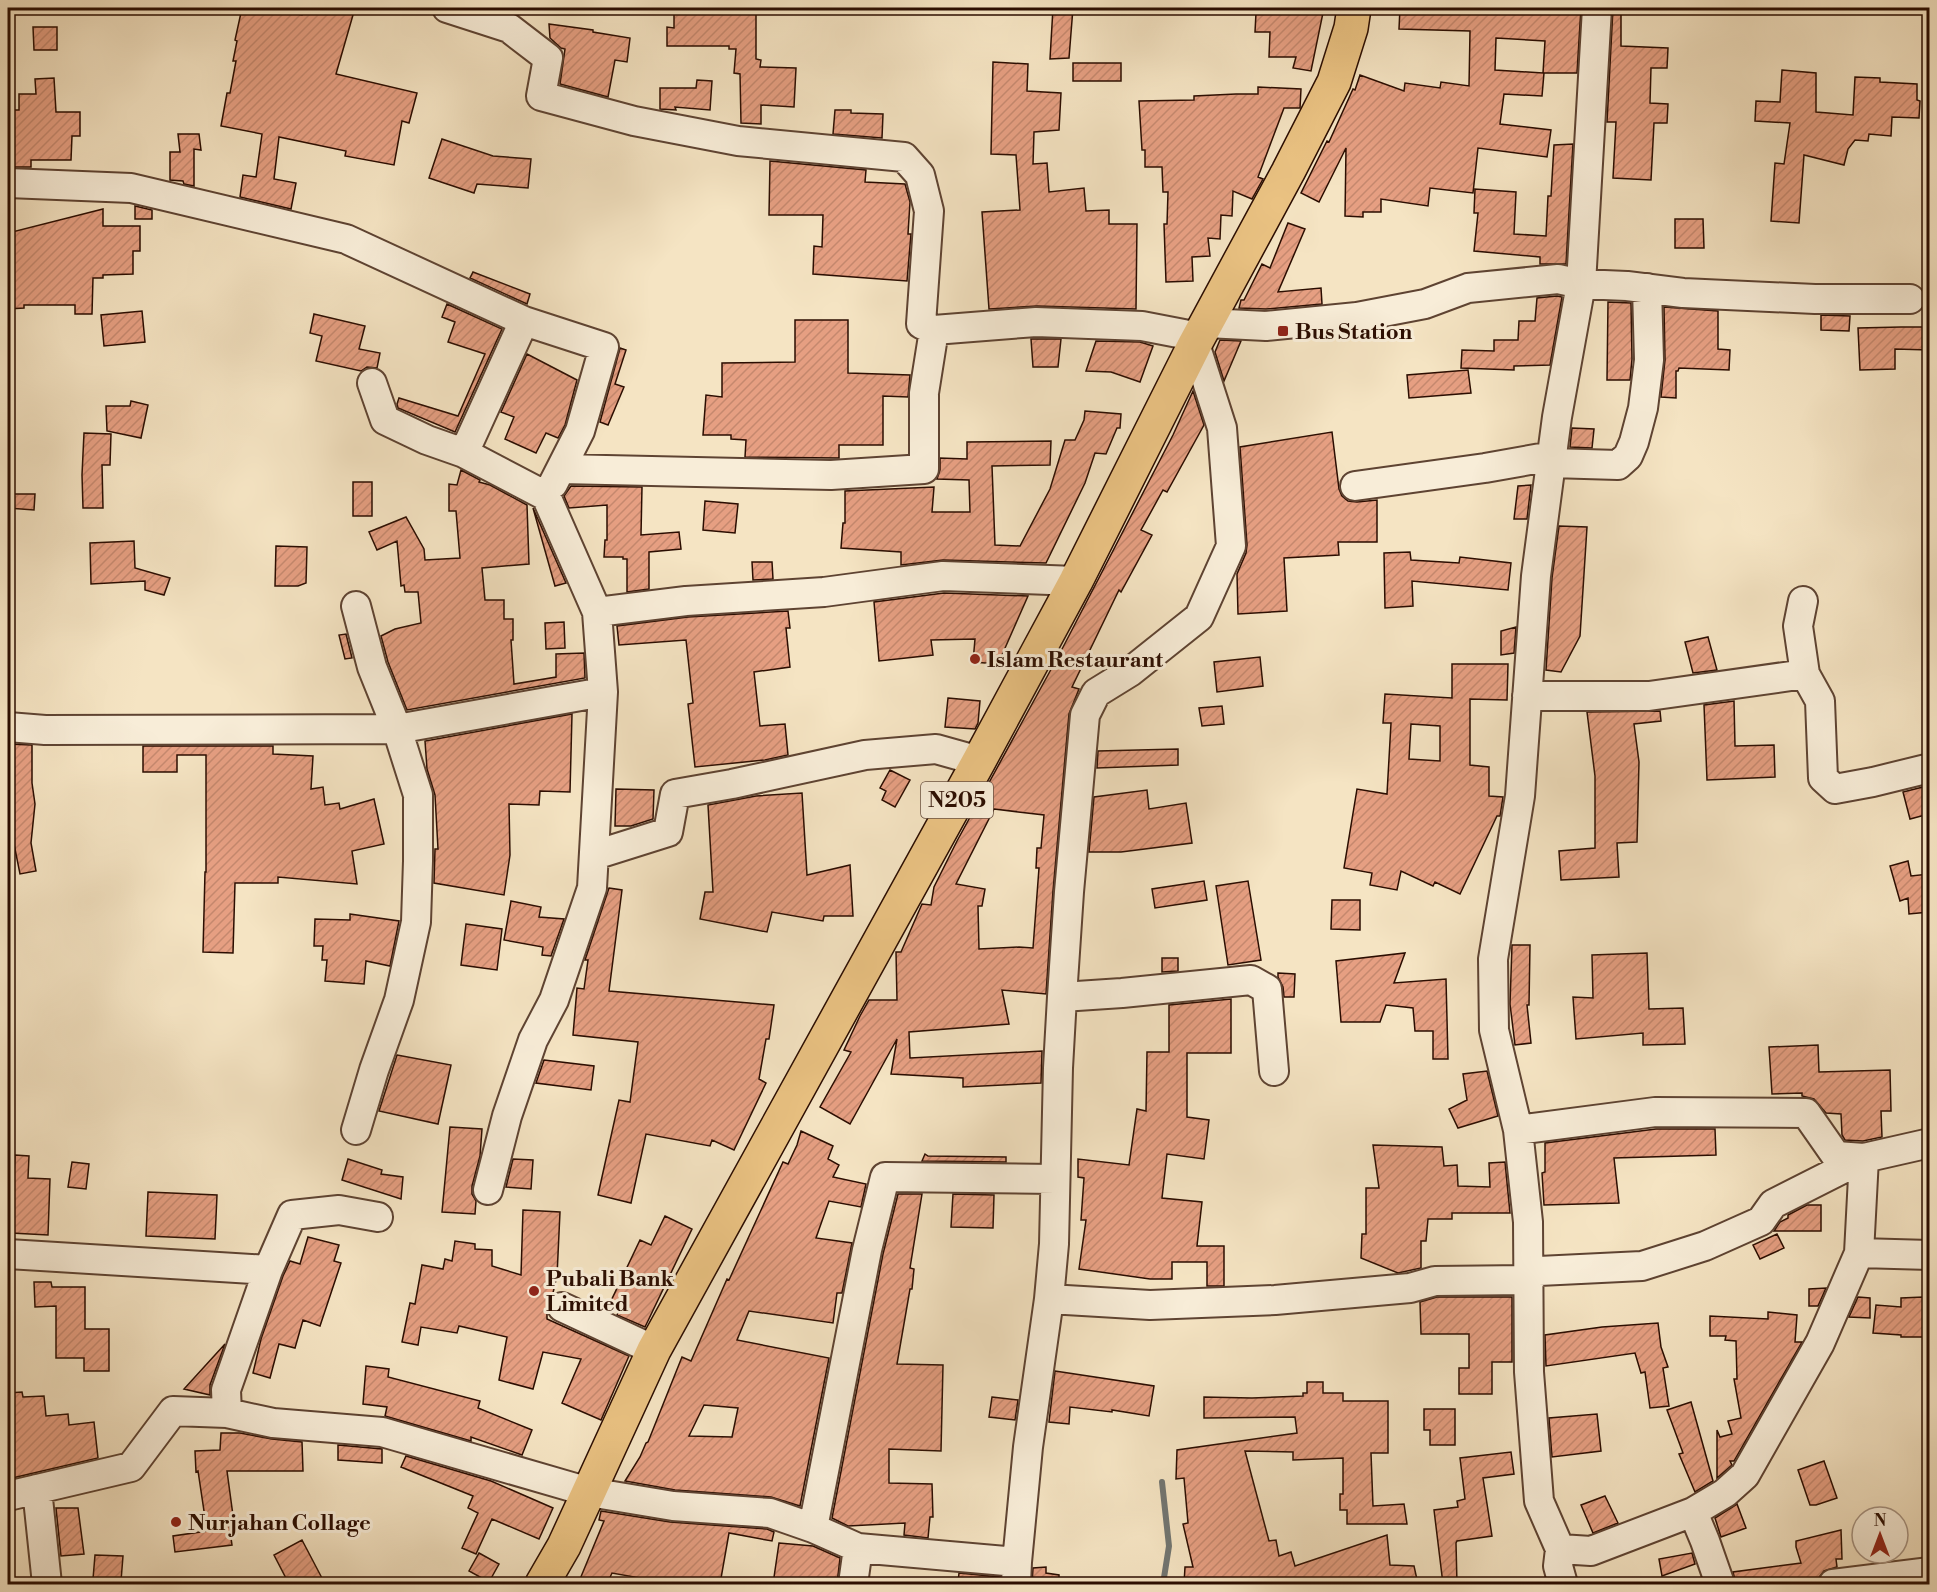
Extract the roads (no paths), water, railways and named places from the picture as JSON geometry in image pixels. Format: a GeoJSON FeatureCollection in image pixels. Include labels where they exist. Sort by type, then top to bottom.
{"type":"FeatureCollection","features":[{"type":"Feature","properties":{"kind":"highway","name":"N205"},"geometry":{"type":"LineString","coordinates":[[542,1584],[564,1546],[654,1350],[1076,581],[1200,335],[1334,82],[1351,28],[1354,8]]}},
{"type":"Feature","properties":{"kind":"street"},"geometry":{"type":"LineString","coordinates":[[447,8],[511,18],[548,58],[541,96],[634,121],[738,141],[904,158],[920,175],[928,211],[921,324],[934,330],[1036,322],[1142,326],[1200,335],[1357,317],[1425,304],[1468,288],[1558,279],[1581,284],[1627,285],[1683,293],[1804,298],[1910,299]]}},
{"type":"Feature","properties":{"kind":"street"},"geometry":{"type":"LineString","coordinates":[[1563,1584],[1558,1566],[1560,1549],[1539,1501],[1529,1372],[1528,1222],[1518,1130],[1494,1030],[1493,959],[1520,796],[1536,576],[1551,459],[1581,284],[1597,8]]}},
{"type":"Feature","properties":{"kind":"street"},"geometry":{"type":"LineString","coordinates":[[8,183],[131,188],[346,239],[524,321],[604,347],[580,431],[546,496]]}},
{"type":"Feature","properties":{"kind":"street"},"geometry":{"type":"LineString","coordinates":[[1355,486],[1551,459],[1618,465],[1628,456],[1643,408],[1649,360],[1647,288]]}},
{"type":"Feature","properties":{"kind":"street"},"geometry":{"type":"LineString","coordinates":[[464,453],[524,321]]}},
{"type":"Feature","properties":{"kind":"street"},"geometry":{"type":"LineString","coordinates":[[561,469],[831,475],[924,469],[924,393],[934,330]]}},
{"type":"Feature","properties":{"kind":"street"},"geometry":{"type":"LineString","coordinates":[[8,1496],[131,1467],[173,1411],[227,1413],[273,1423],[382,1432],[589,1492],[673,1506],[770,1513],[813,1528],[858,1548],[1016,1573],[1028,1447],[1049,1299],[1054,1244],[1062,997],[1085,715],[1096,693],[1130,672],[1199,617],[1231,546],[1222,428],[1200,335]]}},
{"type":"Feature","properties":{"kind":"street"},"geometry":{"type":"LineString","coordinates":[[372,383],[385,420],[427,440],[464,453],[546,496],[597,612],[603,692],[592,888],[554,1000],[532,1040],[507,1116],[488,1190]]}},
{"type":"Feature","properties":{"kind":"street"},"geometry":{"type":"LineString","coordinates":[[597,612],[686,601],[824,591],[943,576],[1076,581]]}},
{"type":"Feature","properties":{"kind":"street"},"geometry":{"type":"LineString","coordinates":[[1803,601],[1798,626],[1805,674],[1820,701],[1823,778],[1835,789],[1929,768]]}},
{"type":"Feature","properties":{"kind":"street"},"geometry":{"type":"LineString","coordinates":[[356,606],[372,668],[397,729],[417,795],[416,922],[399,1000],[356,1130]]}},
{"type":"Feature","properties":{"kind":"street"},"geometry":{"type":"LineString","coordinates":[[1527,696],[1649,696],[1805,674]]}},
{"type":"Feature","properties":{"kind":"street"},"geometry":{"type":"LineString","coordinates":[[8,727],[45,730],[397,729],[603,692]]}},
{"type":"Feature","properties":{"kind":"street"},"geometry":{"type":"LineString","coordinates":[[595,855],[668,832],[675,794],[865,755],[936,748],[979,761]]}},
{"type":"Feature","properties":{"kind":"street"},"geometry":{"type":"LineString","coordinates":[[1062,997],[1251,980],[1267,989],[1274,1071]]}},
{"type":"Feature","properties":{"kind":"street"},"geometry":{"type":"LineString","coordinates":[[1518,1130],[1655,1112],[1806,1113],[1836,1156],[1864,1158]]}},
{"type":"Feature","properties":{"kind":"street"},"geometry":{"type":"LineString","coordinates":[[1049,1299],[1150,1305],[1275,1300],[1410,1288],[1435,1281],[1527,1280],[1539,1271],[1642,1266],[1705,1246],[1761,1221],[1773,1203],[1864,1158],[1929,1143]]}},
{"type":"Feature","properties":{"kind":"street"},"geometry":{"type":"LineString","coordinates":[[1560,1549],[1591,1551],[1693,1512],[1725,1493],[1745,1475],[1820,1343],[1859,1253],[1864,1158]]}},
{"type":"Feature","properties":{"kind":"street"},"geometry":{"type":"LineString","coordinates":[[813,1528],[867,1250],[885,1178],[1055,1179]]}},
{"type":"Feature","properties":{"kind":"street"},"geometry":{"type":"LineString","coordinates":[[227,1413],[226,1390],[268,1270],[292,1215],[339,1210],[378,1217]]}},
{"type":"Feature","properties":{"kind":"street"},"geometry":{"type":"LineString","coordinates":[[1859,1253],[1929,1256]]}},
{"type":"Feature","properties":{"kind":"street"},"geometry":{"type":"LineString","coordinates":[[8,1254],[268,1270]]}},
{"type":"Feature","properties":{"kind":"street"},"geometry":{"type":"LineString","coordinates":[[562,1307],[654,1350]]}},
{"type":"Feature","properties":{"kind":"street"},"geometry":{"type":"LineString","coordinates":[[37,1489],[47,1584]]}},
{"type":"Feature","properties":{"kind":"street"},"geometry":{"type":"LineString","coordinates":[[1693,1512],[1719,1584]]}},
{"type":"Feature","properties":{"kind":"street"},"geometry":{"type":"LineString","coordinates":[[852,1584],[858,1548]]}},
{"type":"Feature","properties":{"kind":"street"},"geometry":{"type":"LineString","coordinates":[[1833,1584],[1929,1572]]}},
{"type":"Feature","properties":{"kind":"waterway"},"geometry":{"type":"LineString","coordinates":[[1162,1482],[1169,1546],[1163,1584]]}},
{"type":"Feature","properties":{"kind":"place","name":"Bus Station"},"geometry":{"type":"Point","coordinates":[1283,331]}},
{"type":"Feature","properties":{"kind":"place","name":"Islam Restaurant"},"geometry":{"type":"Point","coordinates":[975,659]}},
{"type":"Feature","properties":{"kind":"place","name":"Pubali Bank Limited"},"geometry":{"type":"Point","coordinates":[534,1291]}},
{"type":"Feature","properties":{"kind":"place","name":"Nurjahan Collage"},"geometry":{"type":"Point","coordinates":[176,1522]}}]}
